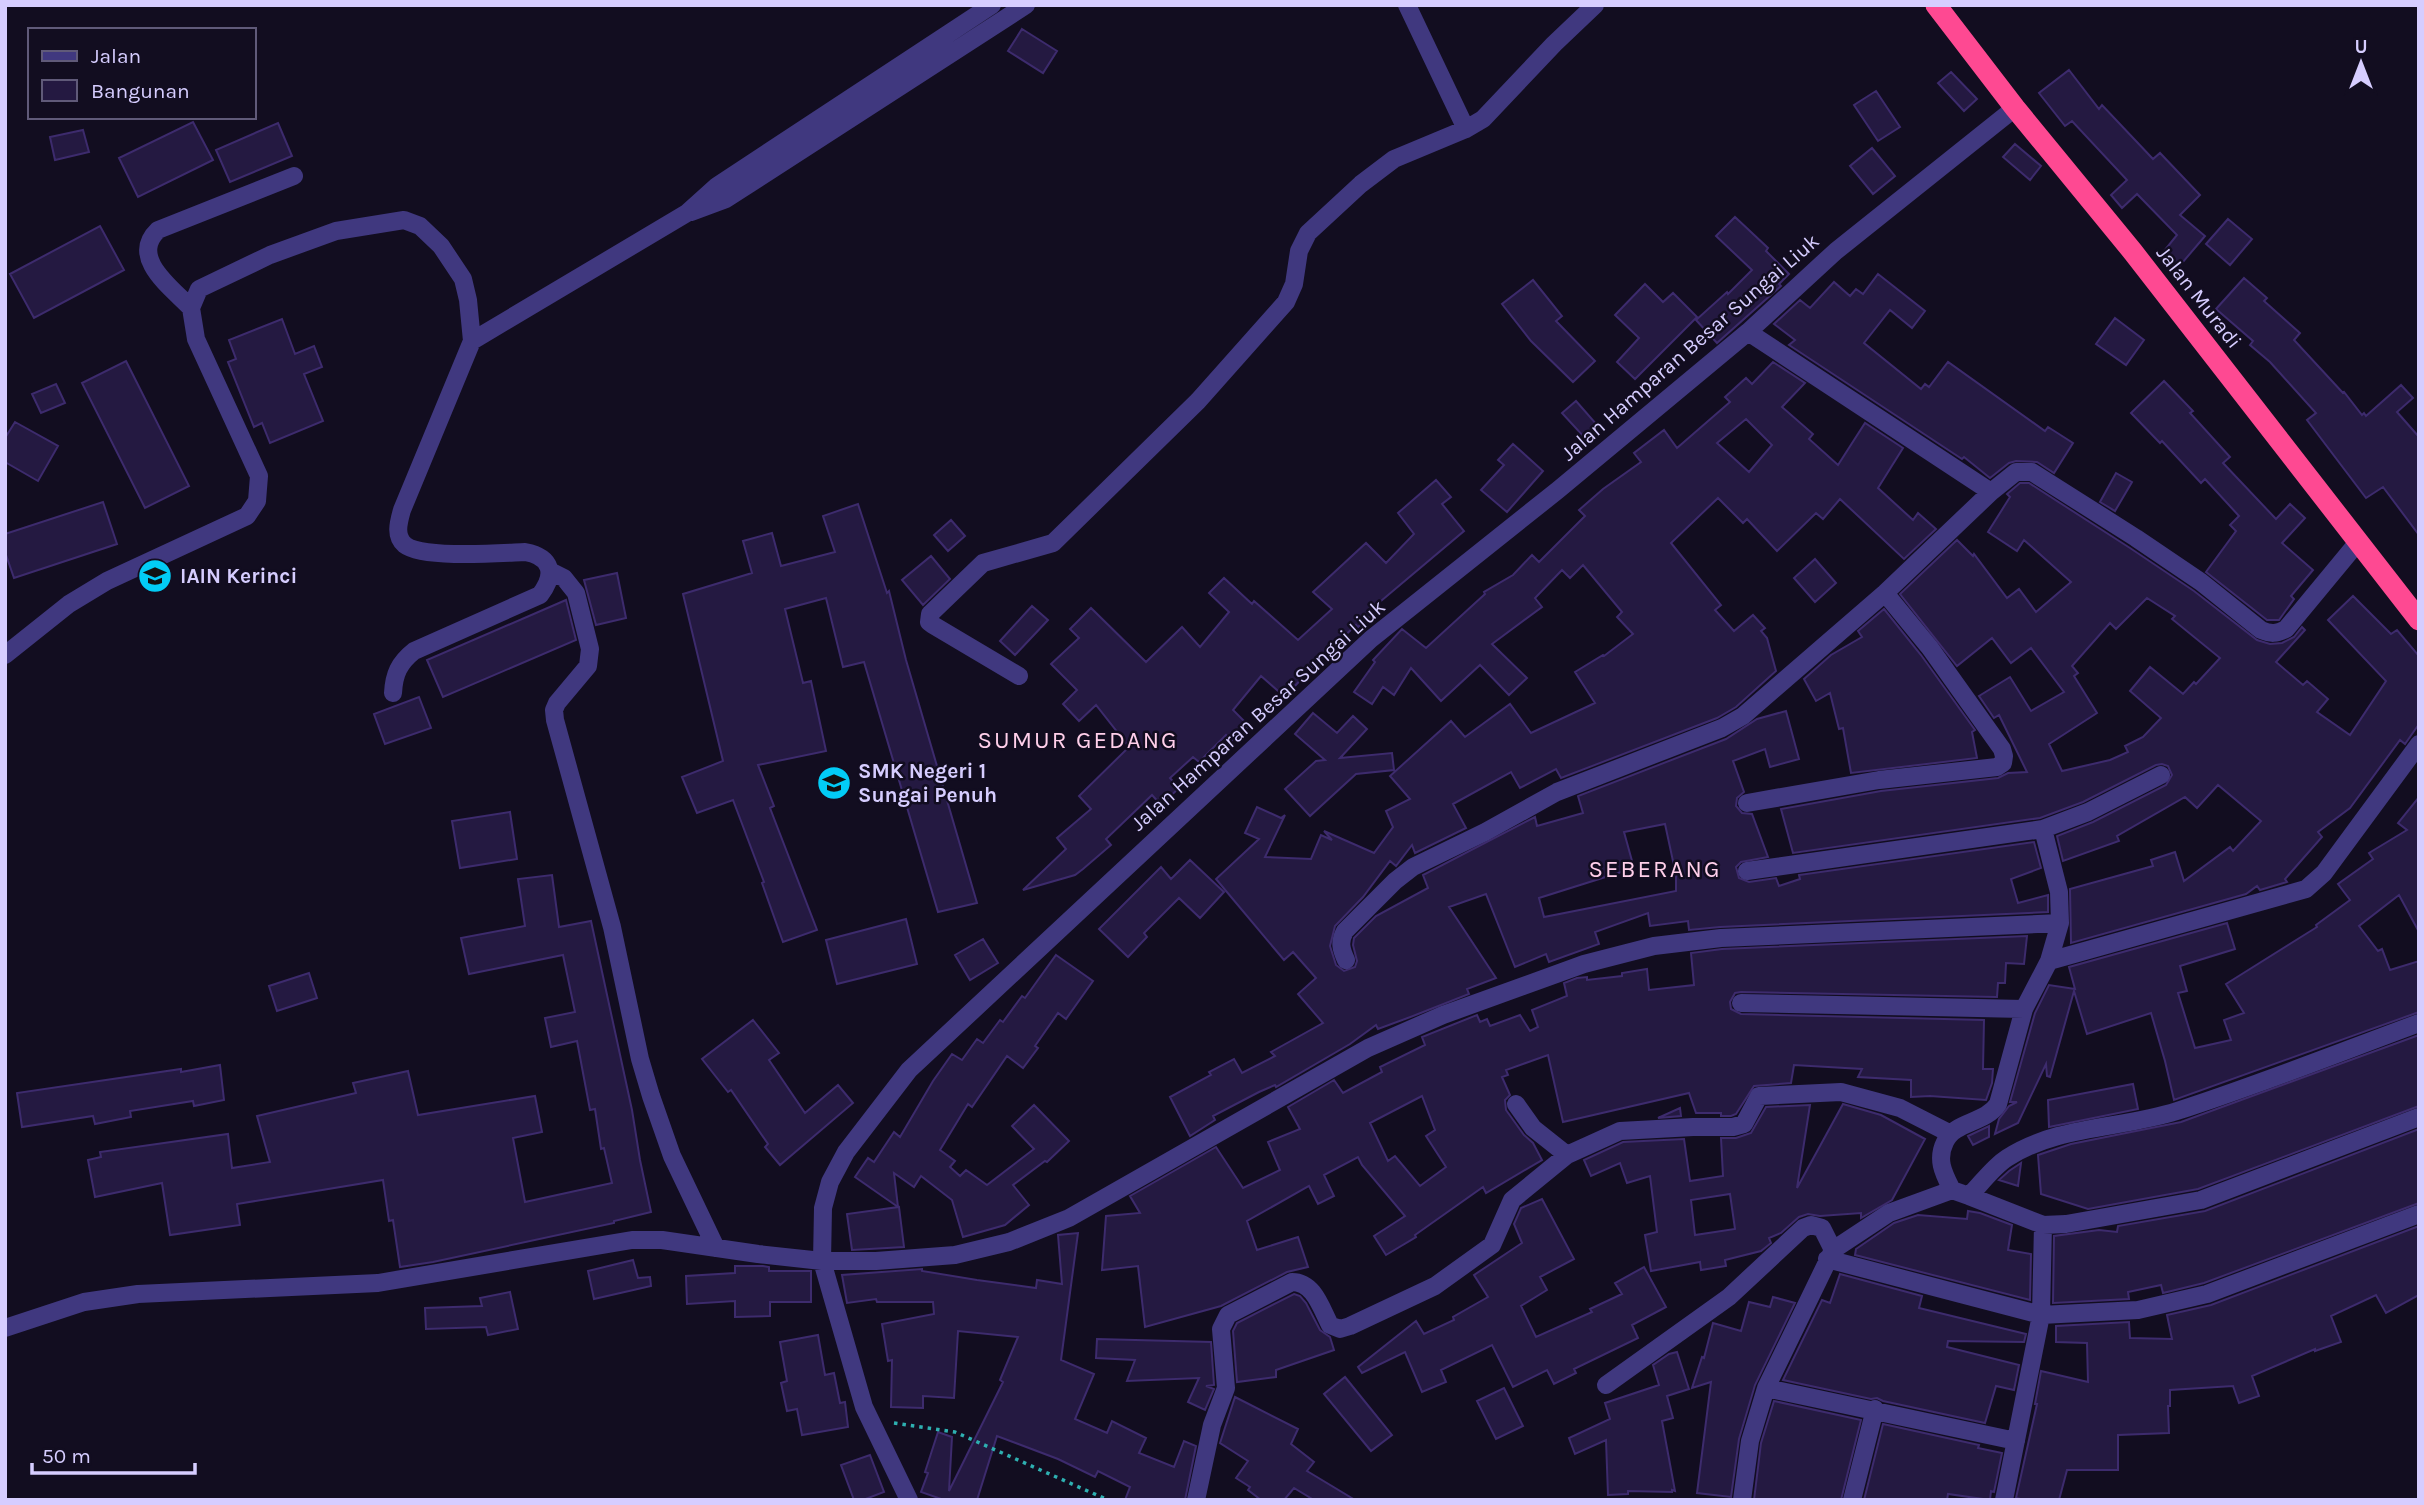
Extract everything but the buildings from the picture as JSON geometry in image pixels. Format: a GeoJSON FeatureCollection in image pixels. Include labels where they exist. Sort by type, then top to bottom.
{"type":"FeatureCollection","features":[{"type":"Feature","properties":{"kind":"highway","name":"Jalan Muradi"},"geometry":{"type":"LineString","coordinates":[[1936,5],[2015,108],[2133,252],[2419,621]]}},
{"type":"Feature","properties":{"kind":"street"},"geometry":{"type":"LineString","coordinates":[[687,213],[717,186],[992,5]]}},
{"type":"Feature","properties":{"kind":"street"},"geometry":{"type":"LineString","coordinates":[[472,341],[687,213],[726,199],[1026,5]]}},
{"type":"Feature","properties":{"kind":"street"},"geometry":{"type":"LineString","coordinates":[[1407,5],[1466,129]]}},
{"type":"Feature","properties":{"kind":"street"},"geometry":{"type":"LineString","coordinates":[[1019,676],[933,625],[929,622],[930,614],[983,563],[1053,543],[1198,401],[1286,302],[1294,284],[1298,251],[1308,233],[1361,184],[1394,159],[1466,129],[1483,119],[1595,5]]}},
{"type":"Feature","properties":{"kind":"street","name":"Jalan Hamparan Besar Sungai Liuk"},"geometry":{"type":"LineString","coordinates":[[909,1500],[864,1408],[822,1261],[823,1208],[830,1182],[846,1152],[909,1070],[1371,639],[1558,490],[1748,332],[1836,251],[2015,108]]}},
{"type":"Feature","properties":{"kind":"street"},"geometry":{"type":"LineString","coordinates":[[191,308],[153,269],[148,247],[152,236],[158,230],[294,176]]}},
{"type":"Feature","properties":{"kind":"street"},"geometry":{"type":"LineString","coordinates":[[5,655],[69,604],[107,581],[247,516],[257,501],[259,476],[196,339],[191,308],[199,289],[270,254],[336,231],[404,220],[420,226],[441,246],[463,279],[472,341],[402,510],[398,526],[400,537],[405,545],[417,551],[538,554],[545,560],[550,571],[548,584],[540,595],[414,651],[397,669],[393,693]]}},
{"type":"Feature","properties":{"kind":"street"},"geometry":{"type":"LineString","coordinates":[[1748,332],[1991,492]]}},
{"type":"Feature","properties":{"kind":"street"},"geometry":{"type":"LineString","coordinates":[[1346,960],[1341,948],[1341,938],[1345,931],[1395,880],[1413,867],[1485,832],[1557,792],[1734,722],[1885,593],[1991,492],[2016,472],[2032,472],[2147,545],[2269,634],[2278,634],[2286,629],[2358,542]]}},
{"type":"Feature","properties":{"kind":"street"},"geometry":{"type":"LineString","coordinates":[[550,571],[564,578],[576,593],[590,649],[588,666],[557,703],[554,710],[555,720],[612,927],[640,1059],[651,1096],[672,1156],[716,1248]]}},
{"type":"Feature","properties":{"kind":"street"},"geometry":{"type":"LineString","coordinates":[[1747,803],[1880,780],[1997,767],[2003,763],[2002,749],[1930,648],[1885,593]]}},
{"type":"Feature","properties":{"kind":"street"},"geometry":{"type":"LineString","coordinates":[[2049,961],[2306,889],[2324,873],[2419,744]]}},
{"type":"Feature","properties":{"kind":"street"},"geometry":{"type":"LineString","coordinates":[[1747,872],[2043,829],[2088,812],[2161,775]]}},
{"type":"Feature","properties":{"kind":"street"},"geometry":{"type":"LineString","coordinates":[[2043,829],[2059,892],[2060,923],[2049,961],[2024,1009],[1998,1104],[1992,1113],[1949,1133],[1941,1149],[1940,1162],[1961,1193],[2043,1225],[2066,1224],[2200,1200],[2419,1117]]}},
{"type":"Feature","properties":{"kind":"street"},"geometry":{"type":"LineString","coordinates":[[5,1328],[83,1302],[138,1294],[378,1283],[632,1240],[662,1240],[822,1261],[942,1257],[1009,1242],[1069,1218],[1368,1048],[1443,1015],[1584,964],[1654,946],[1721,938],[2060,923]]}},
{"type":"Feature","properties":{"kind":"street"},"geometry":{"type":"LineString","coordinates":[[1741,1003],[2024,1009]]}},
{"type":"Feature","properties":{"kind":"street"},"geometry":{"type":"LineString","coordinates":[[1742,1500],[1751,1441],[1766,1388],[1828,1245],[1889,1213],[1961,1193],[2005,1159],[2059,1135],[2175,1112],[2419,1023]]}},
{"type":"Feature","properties":{"kind":"street"},"geometry":{"type":"LineString","coordinates":[[1196,1500],[1212,1425],[1226,1388],[1221,1329],[1228,1315],[1292,1282],[1301,1282],[1311,1289],[1330,1325],[1340,1329],[1350,1326],[1435,1286],[1492,1245],[1512,1200],[1567,1155],[1620,1131],[1693,1126],[1733,1127],[1744,1124],[1759,1096],[1841,1092],[1900,1108],[1949,1133]]}},
{"type":"Feature","properties":{"kind":"street"},"geometry":{"type":"LineString","coordinates":[[1516,1104],[1533,1128],[1567,1155]]}},
{"type":"Feature","properties":{"kind":"street"},"geometry":{"type":"LineString","coordinates":[[1606,1385],[1729,1297],[1803,1228],[1811,1225],[1828,1245],[2041,1315],[2138,1310],[2207,1294],[2419,1214]]}},
{"type":"Feature","properties":{"kind":"street"},"geometry":{"type":"LineString","coordinates":[[2004,1500],[2041,1315],[2043,1225]]}},
{"type":"Feature","properties":{"kind":"street"},"geometry":{"type":"LineString","coordinates":[[1766,1388],[2016,1441]]}},
{"type":"Feature","properties":{"kind":"street"},"geometry":{"type":"LineString","coordinates":[[1852,1500],[1875,1409]]}},
{"type":"Feature","properties":{"kind":"path"},"geometry":{"type":"LineString","coordinates":[[870,1421],[911,1424],[955,1432],[1108,1500]]}},
{"type":"Feature","properties":{"kind":"place","name":"IAIN Kerinci"},"geometry":{"type":"Point","coordinates":[155,576]}},
{"type":"Feature","properties":{"kind":"place","name":"SMK Negeri 1 Sungai Penuh"},"geometry":{"type":"Point","coordinates":[834,783]}},
{"type":"Feature","properties":{"kind":"district","name":"SUMUR GEDANG"},"geometry":{"type":"Point","coordinates":[1078,740]}},
{"type":"Feature","properties":{"kind":"district","name":"SEBERANG"},"geometry":{"type":"Point","coordinates":[1655,869]}}]}
